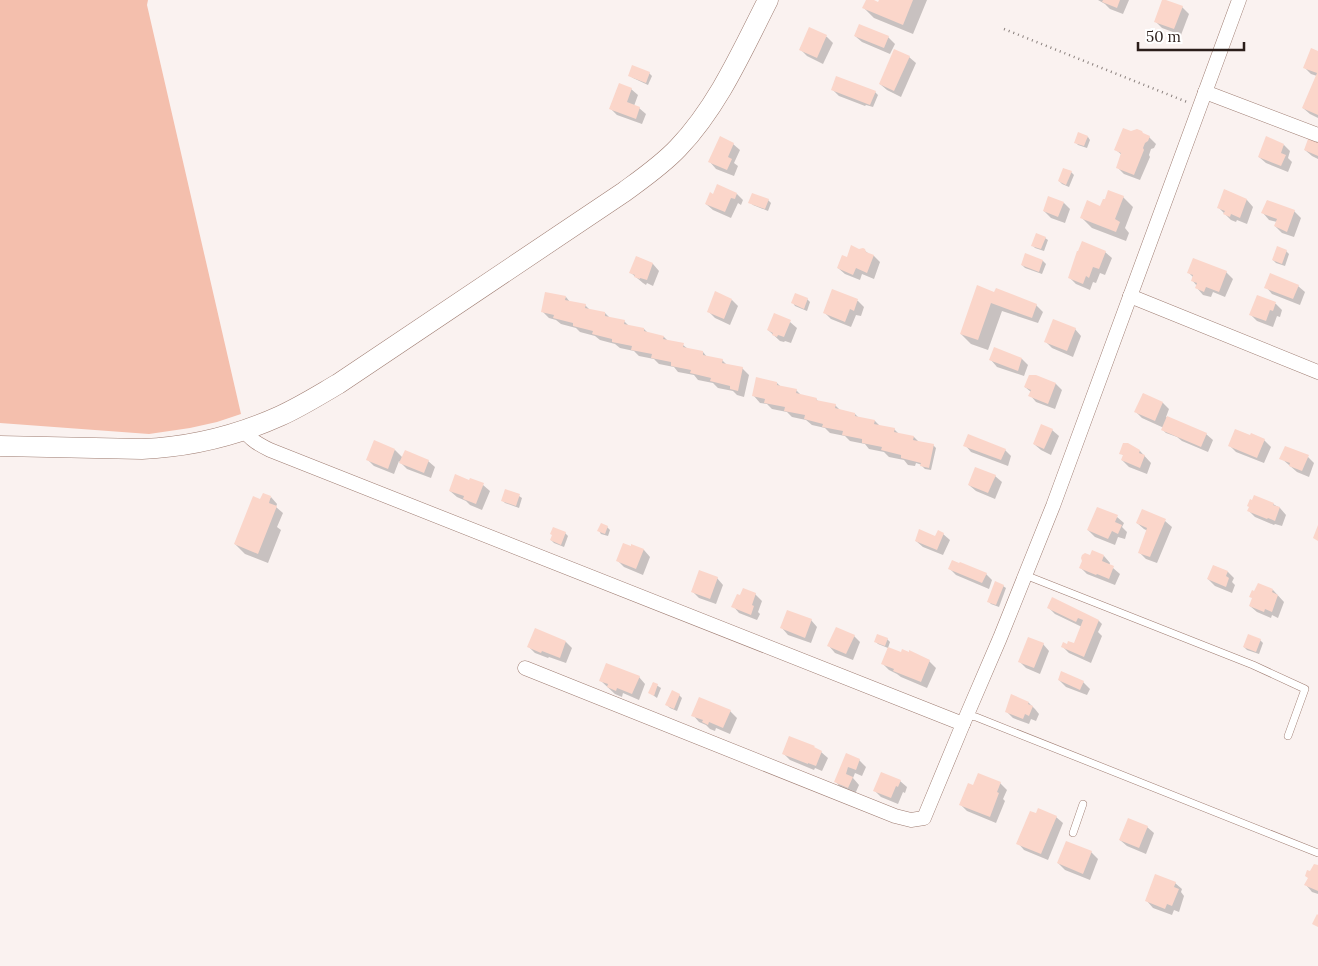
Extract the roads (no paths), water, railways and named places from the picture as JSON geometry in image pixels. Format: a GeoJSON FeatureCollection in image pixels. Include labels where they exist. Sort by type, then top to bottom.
{"type":"FeatureCollection","features":[{"type":"Feature","properties":{"kind":"street"},"geometry":{"type":"LineString","coordinates":[[0,446],[156,448],[202,441],[244,430],[281,416],[313,399],[649,174],[678,149],[704,116],[727,78],[768,0]]}},
{"type":"Feature","properties":{"kind":"street"},"geometry":{"type":"LineString","coordinates":[[525,668],[903,819],[924,818],[1000,638],[1093,399],[1239,0]]}},
{"type":"Feature","properties":{"kind":"street"},"geometry":{"type":"LineString","coordinates":[[1205,92],[1318,135]]}},
{"type":"Feature","properties":{"kind":"street"},"geometry":{"type":"LineString","coordinates":[[1130,296],[1318,372]]}},
{"type":"Feature","properties":{"kind":"street"},"geometry":{"type":"LineString","coordinates":[[244,430],[252,440],[270,450],[965,719]]}},
{"type":"Feature","properties":{"kind":"lane"},"geometry":{"type":"LineString","coordinates":[[1025,575],[1253,665],[1305,689],[1288,736]]}},
{"type":"Feature","properties":{"kind":"lane"},"geometry":{"type":"LineString","coordinates":[[965,719],[976,718],[1318,853]]}},
{"type":"Feature","properties":{"kind":"lane"},"geometry":{"type":"LineString","coordinates":[[1073,833],[1083,804]]}}]}
